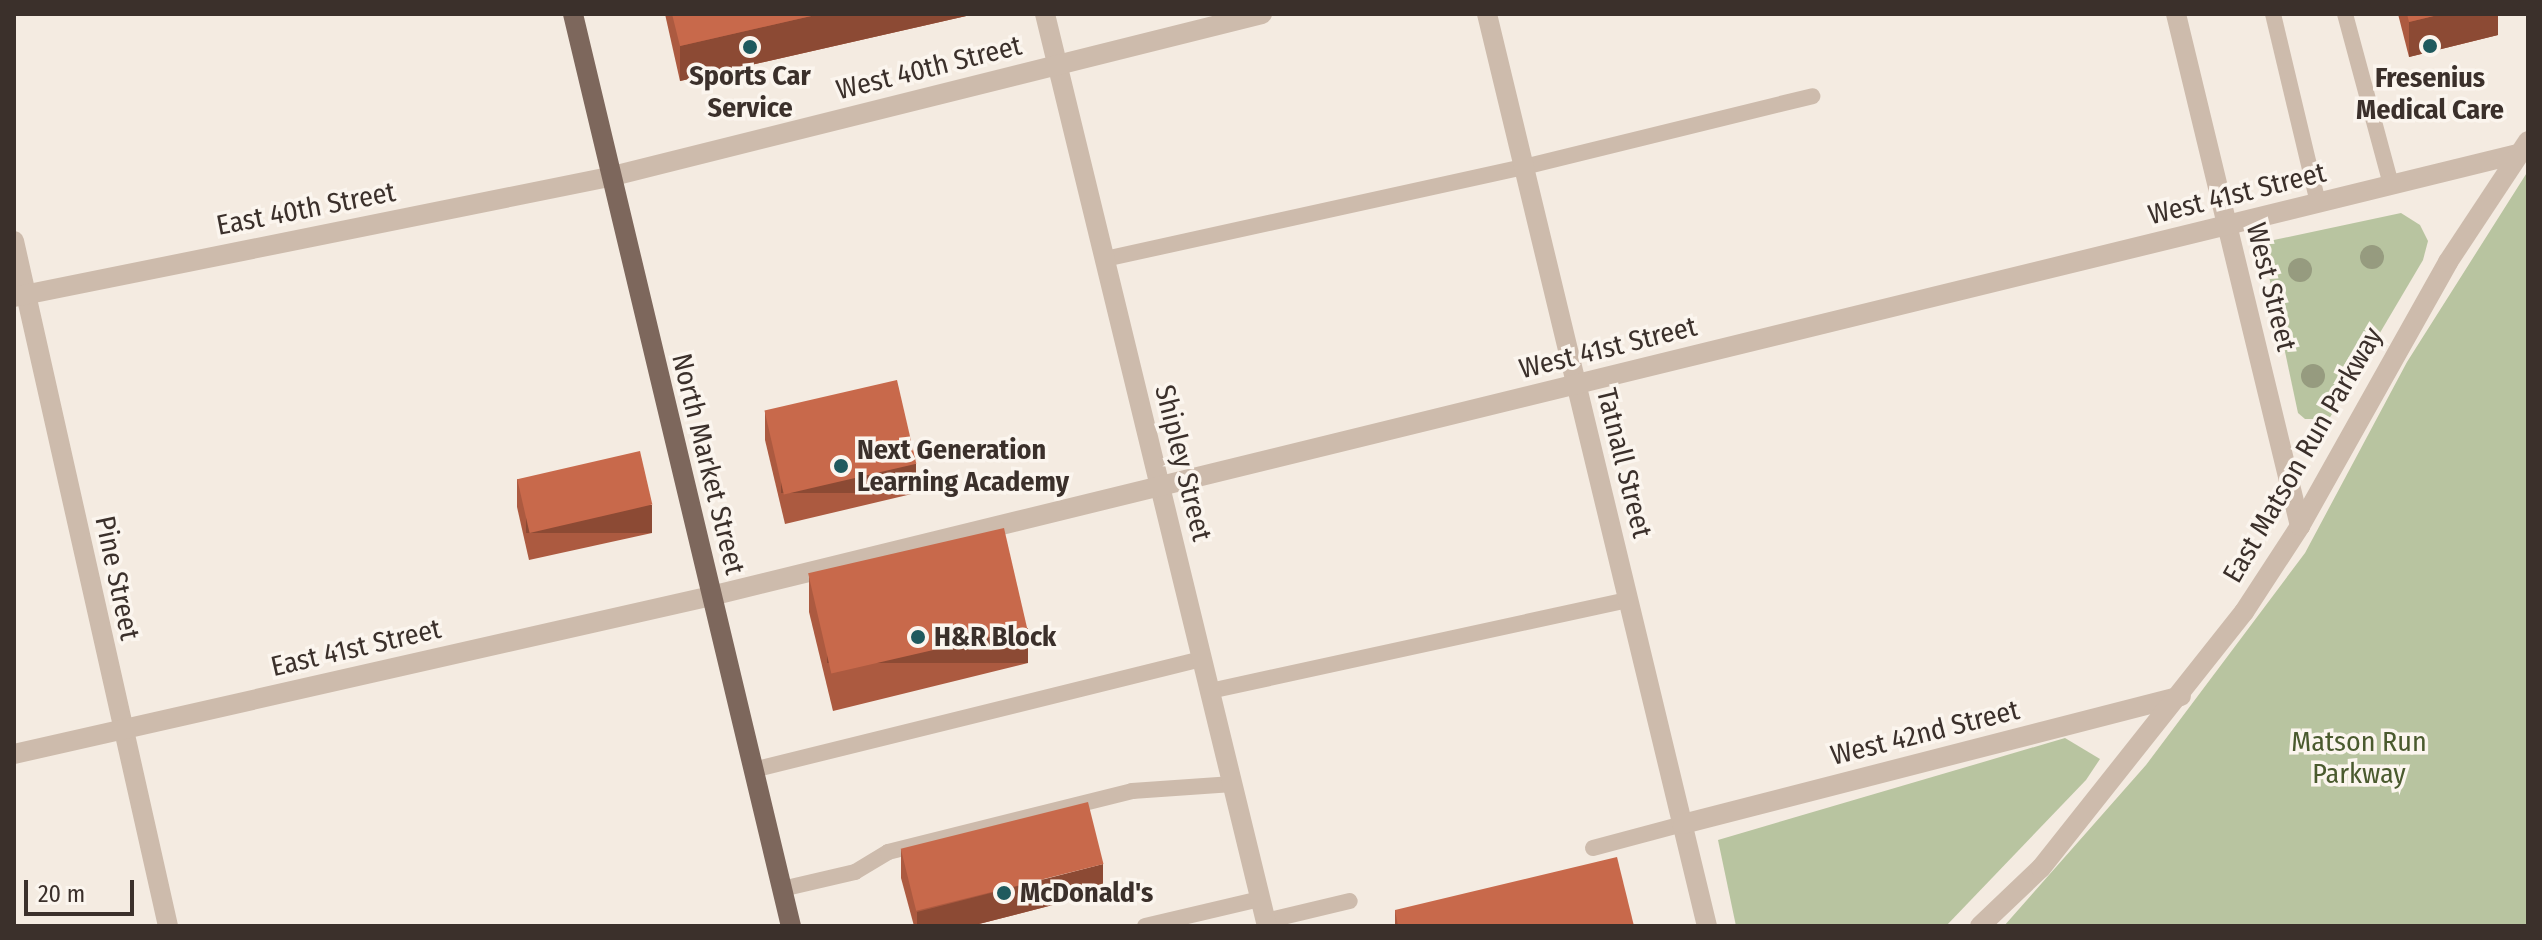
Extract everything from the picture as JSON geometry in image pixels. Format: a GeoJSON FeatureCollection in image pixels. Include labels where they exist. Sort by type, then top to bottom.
{"type":"FeatureCollection","features":[{"type":"Feature","properties":{"kind":"main road","name":"North Market Street"},"geometry":{"type":"LineString","coordinates":[[573,14],[609,177],[791,926]]}},
{"type":"Feature","properties":{"kind":"street","name":"Shipley Street"},"geometry":{"type":"LineString","coordinates":[[1045,14],[1266,924]]}},
{"type":"Feature","properties":{"kind":"street","name":"West 40th Street"},"geometry":{"type":"LineString","coordinates":[[609,177],[1262,14]]}},
{"type":"Feature","properties":{"kind":"street","name":"Tatnall Street"},"geometry":{"type":"LineString","coordinates":[[1487,14],[1707,926]]}},
{"type":"Feature","properties":{"kind":"street","name":"West Street"},"geometry":{"type":"LineString","coordinates":[[2176,14],[2300,526]]}},
{"type":"Feature","properties":{"kind":"street","name":"West 41st Street"},"geometry":{"type":"LineString","coordinates":[[711,596],[2391,185],[2523,148]]}},
{"type":"Feature","properties":{"kind":"street","name":"East Matson Run Parkway"},"geometry":{"type":"LineString","coordinates":[[1980,926],[2041,868],[2181,696],[2300,526],[2402,339],[2523,148]]}},
{"type":"Feature","properties":{"kind":"street","name":"East 40th Street"},"geometry":{"type":"LineString","coordinates":[[20,295],[609,177]]}},
{"type":"Feature","properties":{"kind":"street","name":"Pine Street"},"geometry":{"type":"LineString","coordinates":[[14,241],[20,295],[168,926]]}},
{"type":"Feature","properties":{"kind":"street","name":"East 41st Street"},"geometry":{"type":"LineString","coordinates":[[14,754],[711,596]]}},
{"type":"Feature","properties":{"kind":"street","name":"West 42nd Street"},"geometry":{"type":"LineString","coordinates":[[1683,824],[2181,696]]}},
{"type":"Feature","properties":{"kind":"lane"},"geometry":{"type":"LineString","coordinates":[[2273,14],[2318,203]]}},
{"type":"Feature","properties":{"kind":"lane"},"geometry":{"type":"LineString","coordinates":[[2345,14],[2391,185]]}},
{"type":"Feature","properties":{"kind":"lane"},"geometry":{"type":"LineString","coordinates":[[1105,259],[1524,167],[1812,96]]}},
{"type":"Feature","properties":{"kind":"lane"},"geometry":{"type":"LineString","coordinates":[[1210,691],[1628,600]]}},
{"type":"Feature","properties":{"kind":"lane"},"geometry":{"type":"LineString","coordinates":[[753,770],[1202,659]]}},
{"type":"Feature","properties":{"kind":"lane"},"geometry":{"type":"LineString","coordinates":[[782,889],[855,872],[888,852],[1132,791],[1233,784]]}},
{"type":"Feature","properties":{"kind":"lane"},"geometry":{"type":"LineString","coordinates":[[1593,848],[1683,824]]}},
{"type":"Feature","properties":{"kind":"lane"},"geometry":{"type":"LineString","coordinates":[[1145,926],[1260,899]]}},
{"type":"Feature","properties":{"kind":"lane"},"geometry":{"type":"LineString","coordinates":[[1266,924],[1350,901]]}},
{"type":"Feature","properties":{"kind":"green space","name":"Matson Run Parkway"},"geometry":{"type":"Polygon","coordinates":[[[2528,171],[2528,926],[2004,926],[2146,765],[2305,553],[2407,362],[2528,171]]]}},
{"type":"Feature","properties":{"kind":"green space"},"geometry":{"type":"Polygon","coordinates":[[[2401,213],[2420,225],[2428,241],[2423,260],[2329,419],[2305,419],[2298,413],[2263,248],[2269,241],[2401,213]]]}},
{"type":"Feature","properties":{"kind":"green space"},"geometry":{"type":"Polygon","coordinates":[[[2065,738],[2100,759],[2086,780],[1946,926],[1736,926],[1718,840],[2065,738]]]}},
{"type":"Feature","properties":{"kind":"building"},"geometry":{"type":"Polygon","coordinates":[[[672,14],[820,14],[680,46],[672,14]]]}},
{"type":"Feature","properties":{"kind":"building"},"geometry":{"type":"Polygon","coordinates":[[[2407,14],[2442,14],[2409,22],[2407,14]]]}},
{"type":"Feature","properties":{"kind":"building","name":"Next Generation Learning Academy"},"geometry":{"type":"Polygon","coordinates":[[[897,380],[916,464],[784,494],[764,411],[897,380]]]}},
{"type":"Feature","properties":{"kind":"building"},"geometry":{"type":"Polygon","coordinates":[[[640,451],[652,505],[530,533],[517,479],[640,451]]]}},
{"type":"Feature","properties":{"kind":"building","name":"H&R Block"},"geometry":{"type":"Polygon","coordinates":[[[1004,528],[1027,628],[831,674],[808,573],[1004,528]]]}},
{"type":"Feature","properties":{"kind":"building"},"geometry":{"type":"Polygon","coordinates":[[[1088,802],[1103,864],[916,911],[901,849],[1088,802]]]}},
{"type":"Feature","properties":{"kind":"building"},"geometry":{"type":"Polygon","coordinates":[[[1617,857],[1634,926],[1398,926],[1395,910],[1617,857]]]}},
{"type":"Feature","properties":{"kind":"place","name":"Fresenius Medical Care"},"geometry":{"type":"Point","coordinates":[2430,46]}},
{"type":"Feature","properties":{"kind":"place","name":"Sports Car Service"},"geometry":{"type":"Point","coordinates":[750,47]}},
{"type":"Feature","properties":{"kind":"place","name":"Next Generation Learning Academy"},"geometry":{"type":"Point","coordinates":[841,466]}},
{"type":"Feature","properties":{"kind":"place","name":"H&R Block"},"geometry":{"type":"Point","coordinates":[918,637]}},
{"type":"Feature","properties":{"kind":"place","name":"McDonald's"},"geometry":{"type":"Point","coordinates":[1004,893]}}]}
